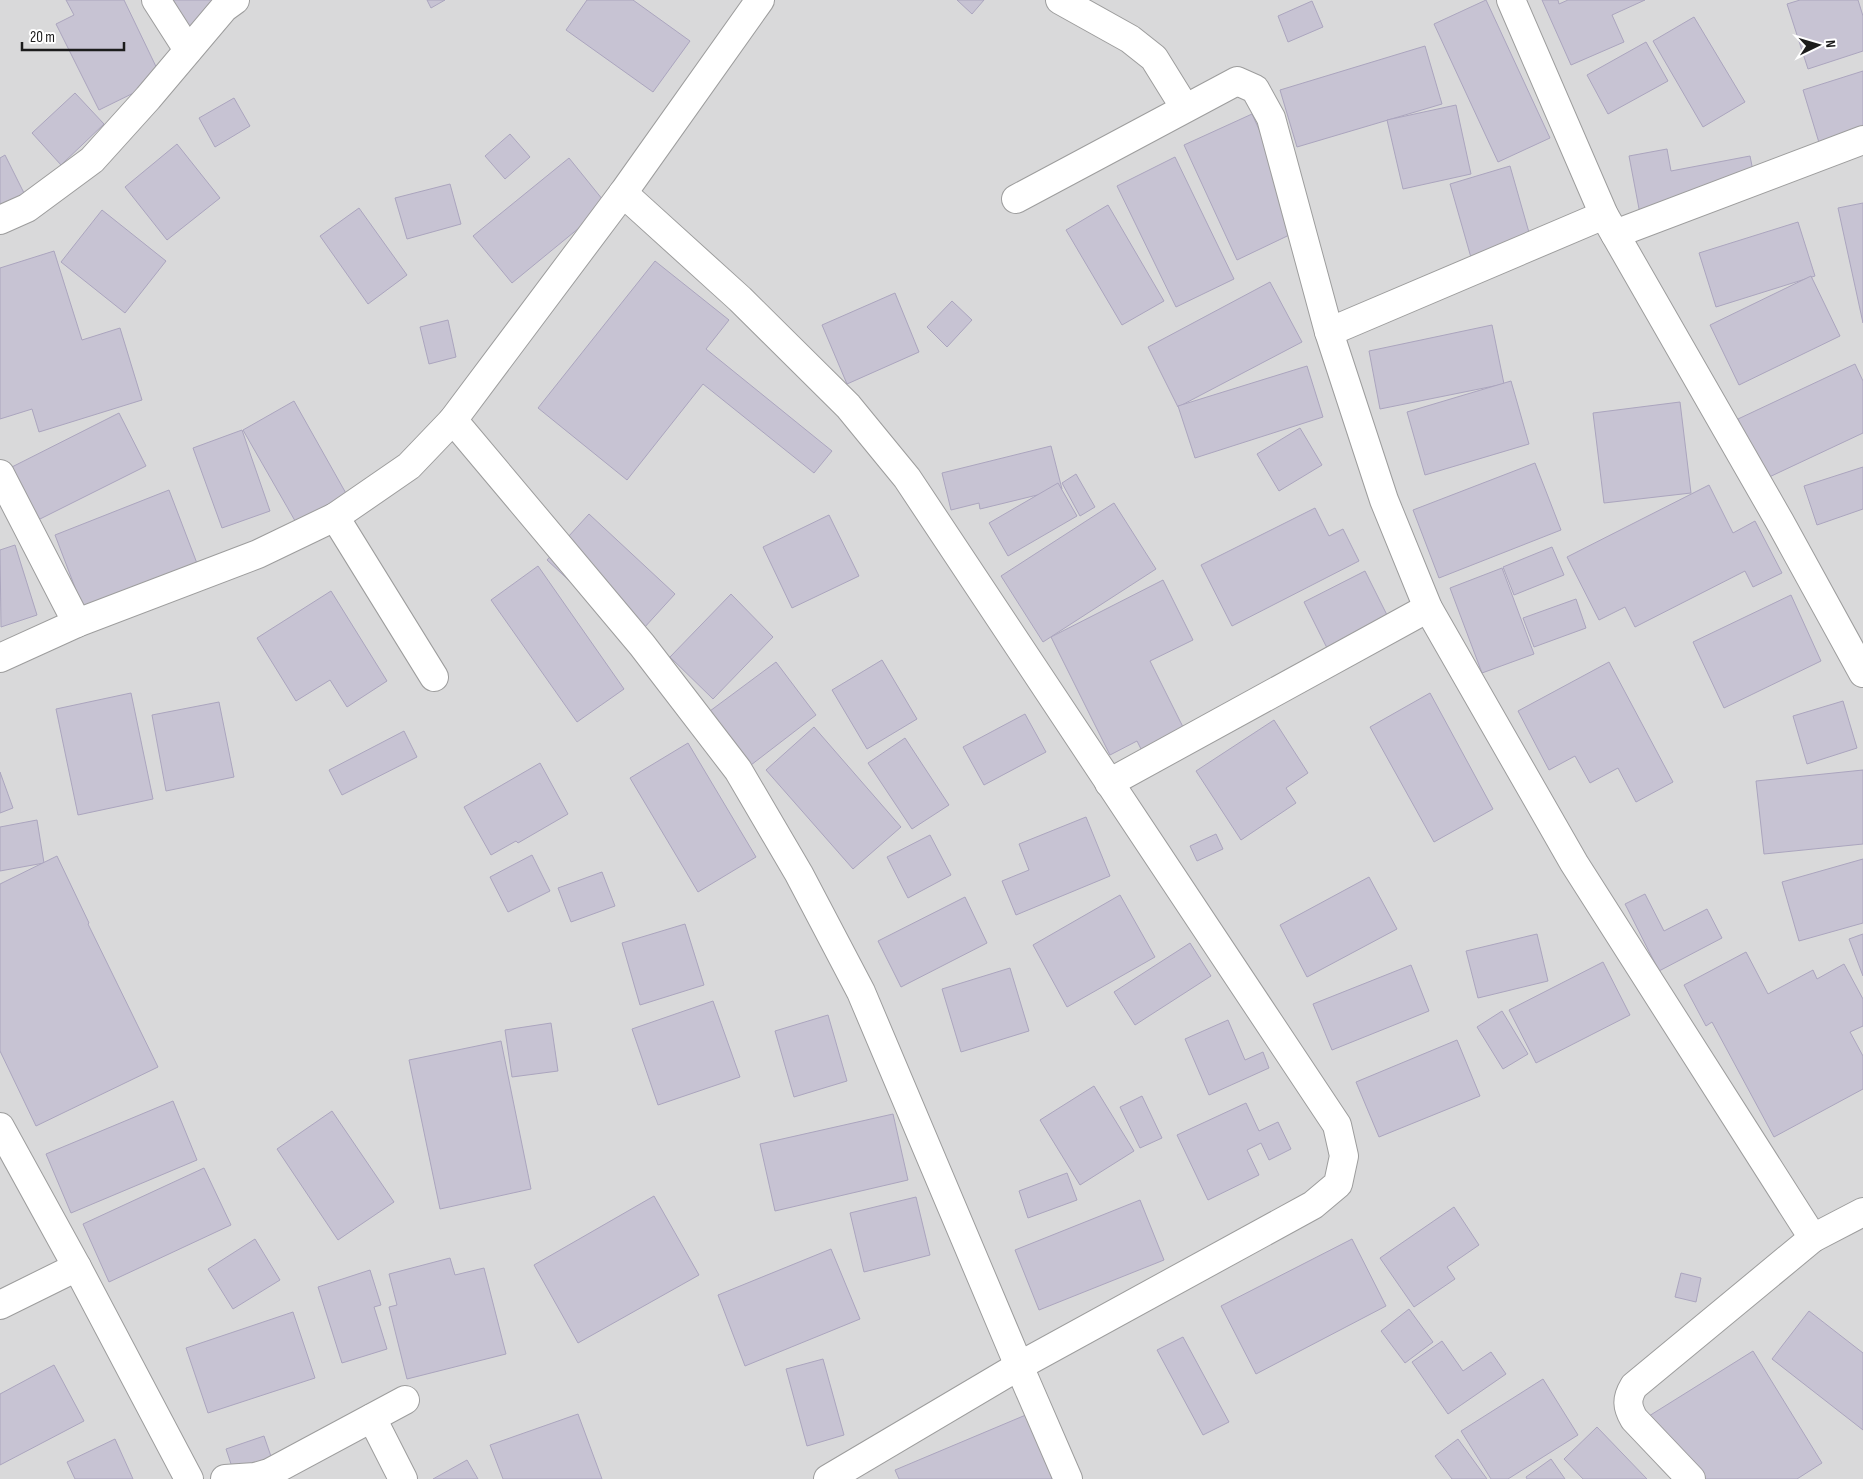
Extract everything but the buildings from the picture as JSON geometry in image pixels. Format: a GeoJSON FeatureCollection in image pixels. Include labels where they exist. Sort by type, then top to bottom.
{"type":"FeatureCollection","features":[{"type":"Feature","properties":{"kind":"street"},"geometry":{"type":"LineString","coordinates":[[156,0],[188,50]]}},
{"type":"Feature","properties":{"kind":"street"},"geometry":{"type":"LineString","coordinates":[[0,220],[27,208],[92,160],[148,98],[224,8],[235,0]]}},
{"type":"Feature","properties":{"kind":"street"},"geometry":{"type":"LineString","coordinates":[[0,658],[78,623],[258,554],[335,517],[409,466],[453,420],[624,193],[760,0]]}},
{"type":"Feature","properties":{"kind":"street"},"geometry":{"type":"LineString","coordinates":[[1060,0],[1130,38],[1154,58],[1185,108]]}},
{"type":"Feature","properties":{"kind":"street"},"geometry":{"type":"LineString","coordinates":[[1511,0],[1610,224],[1780,522],[1863,673]]}},
{"type":"Feature","properties":{"kind":"street"},"geometry":{"type":"LineString","coordinates":[[1016,199],[1237,80],[1255,89],[1271,118],[1328,332],[1384,500],[1428,608],[1574,863],[1813,1238]]}},
{"type":"Feature","properties":{"kind":"street"},"geometry":{"type":"LineString","coordinates":[[1328,332],[1610,224],[1863,140]]}},
{"type":"Feature","properties":{"kind":"street"},"geometry":{"type":"LineString","coordinates":[[624,193],[740,299],[848,406],[907,478],[1337,1125],[1344,1156],[1338,1184],[1313,1205],[1019,1366],[828,1479]]}},
{"type":"Feature","properties":{"kind":"street"},"geometry":{"type":"LineString","coordinates":[[453,420],[642,645],[743,778],[799,874],[861,992],[1068,1479]]}},
{"type":"Feature","properties":{"kind":"street"},"geometry":{"type":"LineString","coordinates":[[0,474],[78,623]]}},
{"type":"Feature","properties":{"kind":"street"},"geometry":{"type":"LineString","coordinates":[[335,517],[434,677]]}},
{"type":"Feature","properties":{"kind":"street"},"geometry":{"type":"LineString","coordinates":[[1110,782],[1428,608]]}},
{"type":"Feature","properties":{"kind":"street"},"geometry":{"type":"LineString","coordinates":[[0,1127],[190,1479]]}},
{"type":"Feature","properties":{"kind":"street"},"geometry":{"type":"LineString","coordinates":[[1691,1479],[1634,1419],[1628,1408],[1628,1395],[1634,1386],[1813,1238],[1863,1212]]}},
{"type":"Feature","properties":{"kind":"street"},"geometry":{"type":"LineString","coordinates":[[0,1305],[77,1267]]}},
{"type":"Feature","properties":{"kind":"street"},"geometry":{"type":"LineString","coordinates":[[225,1479],[255,1477],[268,1473],[404,1400]]}},
{"type":"Feature","properties":{"kind":"street"},"geometry":{"type":"LineString","coordinates":[[372,1418],[403,1479]]}},
{"type":"Feature","properties":{"kind":"shaded area"},"geometry":{"type":"Polygon","coordinates":[[[0,0],[1863,0],[1863,1479],[0,1479],[0,0]]]}}]}
